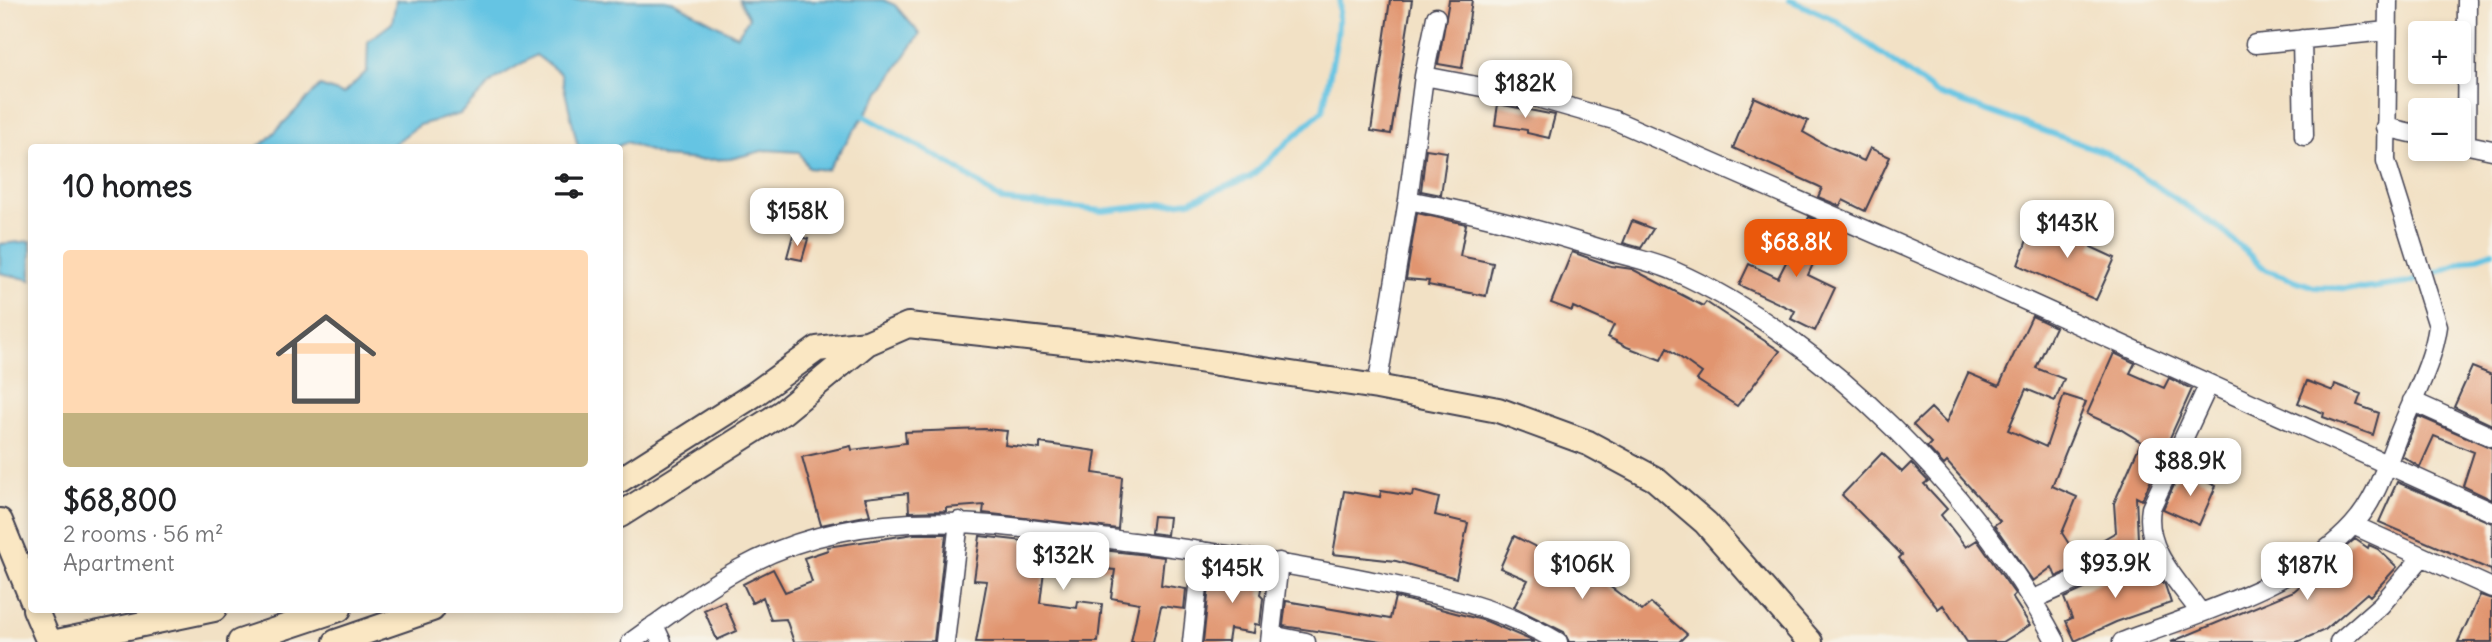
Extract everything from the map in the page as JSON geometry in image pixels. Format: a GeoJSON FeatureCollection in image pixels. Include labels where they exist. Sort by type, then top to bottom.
{"type":"FeatureCollection","features":[{"type":"Feature","properties":{"kind":"street"},"geometry":{"type":"LineString","coordinates":[[2122,642],[2267,584],[2320,554],[2353,525],[2373,497],[2434,353],[2438,326],[2386,160],[2388,0]]}},
{"type":"Feature","properties":{"kind":"street"},"geometry":{"type":"LineString","coordinates":[[2464,98],[2467,0]]}},
{"type":"Feature","properties":{"kind":"street"},"geometry":{"type":"LineString","coordinates":[[1377,387],[1408,200],[1424,76],[1436,17]]}},
{"type":"Feature","properties":{"kind":"street"},"geometry":{"type":"LineString","coordinates":[[2255,44],[2387,31]]}},
{"type":"Feature","properties":{"kind":"street"},"geometry":{"type":"LineString","coordinates":[[2302,39],[2304,136]]}},
{"type":"Feature","properties":{"kind":"street"},"geometry":{"type":"LineString","coordinates":[[1424,76],[1534,97],[1614,120],[1951,267],[2208,386],[2492,512]]}},
{"type":"Feature","properties":{"kind":"street"},"geometry":{"type":"LineString","coordinates":[[2385,127],[2408,132]]}},
{"type":"Feature","properties":{"kind":"street"},"geometry":{"type":"LineString","coordinates":[[2471,146],[2492,150]]}},
{"type":"Feature","properties":{"kind":"street"},"geometry":{"type":"LineString","coordinates":[[1408,200],[1534,228],[1674,271],[1759,318],[1865,400],[1966,505],[2034,599],[2056,642]]}},
{"type":"Feature","properties":{"kind":"street"},"geometry":{"type":"LineString","coordinates":[[623,512],[783,412],[867,344],[908,326],[1118,348],[1377,387],[1498,410],[1588,443],[1655,479],[1706,523],[1810,642]]}},
{"type":"Feature","properties":{"kind":"street"},"geometry":{"type":"LineString","coordinates":[[623,478],[755,394],[817,349],[867,344]]}},
{"type":"Feature","properties":{"kind":"street"},"geometry":{"type":"LineString","coordinates":[[2200,612],[2153,545],[2147,527],[2151,508],[2208,386]]}},
{"type":"Feature","properties":{"kind":"street"},"geometry":{"type":"LineString","coordinates":[[2412,401],[2492,436]]}},
{"type":"Feature","properties":{"kind":"street"},"geometry":{"type":"LineString","coordinates":[[0,521],[28,589]]}},
{"type":"Feature","properties":{"kind":"street"},"geometry":{"type":"LineString","coordinates":[[945,642],[959,521]]}},
{"type":"Feature","properties":{"kind":"street"},"geometry":{"type":"LineString","coordinates":[[631,642],[742,565],[775,550],[837,533],[898,522],[959,521],[1279,562],[1463,600],[1526,622],[1558,642]]}},
{"type":"Feature","properties":{"kind":"street"},"geometry":{"type":"LineString","coordinates":[[2353,525],[2492,588]]}},
{"type":"Feature","properties":{"kind":"street"},"geometry":{"type":"LineString","coordinates":[[2034,599],[2153,545]]}},
{"type":"Feature","properties":{"kind":"street"},"geometry":{"type":"LineString","coordinates":[[1192,642],[1202,551]]}},
{"type":"Feature","properties":{"kind":"street"},"geometry":{"type":"LineString","coordinates":[[2339,642],[2381,605],[2422,557]]}},
{"type":"Feature","properties":{"kind":"street"},"geometry":{"type":"LineString","coordinates":[[1279,562],[1271,639],[1306,642]]}},
{"type":"Feature","properties":{"kind":"street"},"geometry":{"type":"LineString","coordinates":[[37,613],[49,642]]}},
{"type":"Feature","properties":{"kind":"street"},"geometry":{"type":"LineString","coordinates":[[57,642],[195,613]]}},
{"type":"Feature","properties":{"kind":"street"},"geometry":{"type":"LineString","coordinates":[[240,642],[327,613]]}},
{"type":"Feature","properties":{"kind":"street"},"geometry":{"type":"LineString","coordinates":[[336,642],[420,613]]}},
{"type":"Feature","properties":{"kind":"street"},"geometry":{"type":"LineString","coordinates":[[654,625],[662,642]]}},
{"type":"Feature","properties":{"kind":"water"},"geometry":{"type":"Polygon","coordinates":[[[396,0],[664,0],[674,2],[737,36],[749,18],[739,0],[883,0],[895,5],[920,34],[827,170],[808,168],[799,152],[766,150],[730,159],[699,160],[664,157],[627,142],[577,144],[561,74],[536,55],[494,80],[460,114],[419,125],[394,144],[261,144],[320,86],[343,94],[367,71],[368,41],[392,23],[396,0]]]}},
{"type":"Feature","properties":{"kind":"water"},"geometry":{"type":"Polygon","coordinates":[[[28,241],[28,279],[0,273],[0,244],[28,241]]]}},
{"type":"Feature","properties":{"kind":"building"},"geometry":{"type":"Polygon","coordinates":[[[1390,0],[1412,0],[1391,134],[1371,131],[1390,0]]]}},
{"type":"Feature","properties":{"kind":"building"},"geometry":{"type":"Polygon","coordinates":[[[1449,0],[1472,0],[1462,68],[1438,64],[1449,0]]]}},
{"type":"Feature","properties":{"kind":"building"},"geometry":{"type":"Polygon","coordinates":[[[1754,97],[1808,121],[1803,132],[1826,145],[1864,161],[1870,148],[1890,157],[1865,211],[1843,200],[1840,206],[1818,197],[1822,188],[1733,148],[1754,97]]]}},
{"type":"Feature","properties":{"kind":"building"},"geometry":{"type":"Polygon","coordinates":[[[1498,104],[1555,115],[1549,138],[1527,133],[1527,130],[1495,125],[1498,104]]]}},
{"type":"Feature","properties":{"kind":"building"},"geometry":{"type":"Polygon","coordinates":[[[1426,149],[1447,152],[1441,195],[1421,191],[1426,149]]]}},
{"type":"Feature","properties":{"kind":"building"},"geometry":{"type":"Polygon","coordinates":[[[1417,213],[1466,224],[1460,256],[1493,263],[1486,296],[1428,285],[1429,281],[1406,279],[1417,213]]]}},
{"type":"Feature","properties":{"kind":"building"},"geometry":{"type":"Polygon","coordinates":[[[1809,217],[1830,227],[1808,275],[1835,288],[1815,331],[1791,319],[1795,311],[1739,285],[1749,264],[1778,278],[1809,217]]]}},
{"type":"Feature","properties":{"kind":"building"},"geometry":{"type":"Polygon","coordinates":[[[1632,221],[1653,229],[1641,248],[1623,243],[1632,221]]]}},
{"type":"Feature","properties":{"kind":"building"},"geometry":{"type":"Polygon","coordinates":[[[2032,226],[2071,240],[2077,227],[2096,237],[2091,247],[2115,258],[2096,300],[2018,265],[2032,226]]]}},
{"type":"Feature","properties":{"kind":"building"},"geometry":{"type":"Polygon","coordinates":[[[793,235],[808,239],[802,260],[787,257],[793,235]]]}},
{"type":"Feature","properties":{"kind":"building"},"geometry":{"type":"Polygon","coordinates":[[[1572,252],[1611,266],[1632,269],[1703,306],[1706,302],[1780,351],[1737,406],[1697,380],[1702,373],[1667,348],[1661,360],[1627,347],[1608,337],[1614,325],[1573,307],[1572,311],[1551,303],[1572,252]]]}},
{"type":"Feature","properties":{"kind":"building"},"geometry":{"type":"Polygon","coordinates":[[[2032,316],[2055,327],[2036,368],[2064,379],[2055,401],[2026,389],[2008,430],[2046,447],[2064,395],[2086,402],[2052,486],[2077,497],[2062,533],[2076,555],[2116,532],[2114,503],[2141,442],[2087,414],[2114,353],[2135,363],[2130,373],[2164,388],[2169,378],[2192,389],[2142,500],[2136,497],[2138,539],[2056,577],[2052,567],[2033,581],[1994,525],[2000,521],[1947,462],[1944,465],[1927,447],[1931,443],[1913,425],[1931,408],[1946,423],[1968,373],[1999,386],[2032,316]]]}},
{"type":"Feature","properties":{"kind":"building"},"geometry":{"type":"Polygon","coordinates":[[[2472,367],[2492,375],[2492,425],[2454,407],[2472,367]]]}},
{"type":"Feature","properties":{"kind":"building"},"geometry":{"type":"Polygon","coordinates":[[[2307,381],[2333,391],[2335,384],[2361,394],[2357,405],[2379,413],[2373,435],[2323,417],[2324,413],[2298,403],[2307,381]]]}},
{"type":"Feature","properties":{"kind":"building"},"geometry":{"type":"Polygon","coordinates":[[[2418,416],[2492,448],[2492,500],[2463,486],[2474,452],[2434,436],[2420,467],[2402,456],[2418,416]]]}},
{"type":"Feature","properties":{"kind":"building"},"geometry":{"type":"Polygon","coordinates":[[[984,429],[1007,431],[1005,445],[1040,449],[1040,443],[1096,451],[1093,473],[1122,477],[1118,529],[983,513],[984,505],[946,508],[946,511],[909,512],[908,493],[865,498],[870,515],[821,525],[802,457],[851,446],[852,450],[906,443],[905,432],[984,429]]]}},
{"type":"Feature","properties":{"kind":"building"},"geometry":{"type":"Polygon","coordinates":[[[1882,453],[1902,472],[1911,463],[1928,481],[1924,484],[1947,509],[1941,515],[1966,547],[1977,540],[2015,594],[2012,597],[2030,625],[2003,642],[1967,642],[1943,605],[1938,609],[1899,558],[1902,555],[1842,495],[1882,453]]]}},
{"type":"Feature","properties":{"kind":"building"},"geometry":{"type":"Polygon","coordinates":[[[2181,470],[2216,486],[2199,525],[2163,509],[2181,470]]]}},
{"type":"Feature","properties":{"kind":"building"},"geometry":{"type":"Polygon","coordinates":[[[2397,482],[2492,523],[2492,576],[2491,570],[2379,522],[2397,482]]]}},
{"type":"Feature","properties":{"kind":"building"},"geometry":{"type":"Polygon","coordinates":[[[1344,491],[1380,497],[1381,491],[1412,496],[1413,491],[1439,498],[1435,515],[1468,523],[1456,578],[1396,561],[1333,554],[1344,491]]]}},
{"type":"Feature","properties":{"kind":"building"},"geometry":{"type":"Polygon","coordinates":[[[1153,516],[1169,517],[1167,535],[1151,533],[1153,516]]]}},
{"type":"Feature","properties":{"kind":"building"},"geometry":{"type":"Polygon","coordinates":[[[914,534],[946,534],[934,641],[794,642],[786,619],[771,620],[763,597],[752,603],[743,584],[773,569],[785,592],[812,582],[804,558],[828,550],[827,547],[914,534]]]}},
{"type":"Feature","properties":{"kind":"building"},"geometry":{"type":"Polygon","coordinates":[[[980,536],[1164,557],[1161,585],[1186,589],[1184,609],[1161,606],[1153,642],[1131,642],[1139,603],[1111,598],[1115,570],[1045,563],[1040,603],[1077,608],[1078,601],[1102,604],[1098,642],[976,642],[987,581],[974,580],[980,536]]]}},
{"type":"Feature","properties":{"kind":"building"},"geometry":{"type":"Polygon","coordinates":[[[1514,536],[1576,567],[1581,558],[1605,570],[1600,579],[1642,611],[1651,603],[1687,634],[1679,642],[1569,642],[1564,632],[1514,607],[1528,580],[1500,568],[1514,536]]]}},
{"type":"Feature","properties":{"kind":"building"},"geometry":{"type":"Polygon","coordinates":[[[2355,539],[2368,548],[2369,545],[2378,549],[2397,567],[2370,596],[2367,593],[2325,630],[2297,642],[2171,642],[2294,591],[2355,539]]]}},
{"type":"Feature","properties":{"kind":"building"},"geometry":{"type":"Polygon","coordinates":[[[2149,560],[2158,583],[2163,582],[2165,585],[2171,603],[2116,622],[2075,641],[2066,621],[2072,618],[2064,598],[2149,560]]]}},
{"type":"Feature","properties":{"kind":"building"},"geometry":{"type":"Polygon","coordinates":[[[1211,569],[1263,577],[1260,625],[1255,624],[1254,633],[1230,629],[1228,642],[1203,642],[1211,569]]]}},
{"type":"Feature","properties":{"kind":"building"},"geometry":{"type":"Polygon","coordinates":[[[2480,595],[2492,599],[2492,642],[2458,642],[2480,595]]]}},
{"type":"Feature","properties":{"kind":"building"},"geometry":{"type":"Polygon","coordinates":[[[1395,597],[1486,621],[1535,642],[1388,642],[1283,626],[1286,601],[1390,619],[1395,597]]]}},
{"type":"Feature","properties":{"kind":"building"},"geometry":{"type":"Polygon","coordinates":[[[724,601],[737,631],[717,640],[704,610],[724,601]]]}},
{"type":"Feature","properties":{"kind":"waterway"},"geometry":{"type":"LineString","coordinates":[[859,113],[952,165],[1003,201],[1103,211],[1190,201],[1250,177],[1323,110],[1337,37],[1340,0]]}},
{"type":"Feature","properties":{"kind":"waterway"},"geometry":{"type":"LineString","coordinates":[[1790,0],[1835,20],[1936,93],[2107,153],[2221,229],[2266,270],[2314,287],[2363,289],[2408,283],[2492,252]]}}]}
